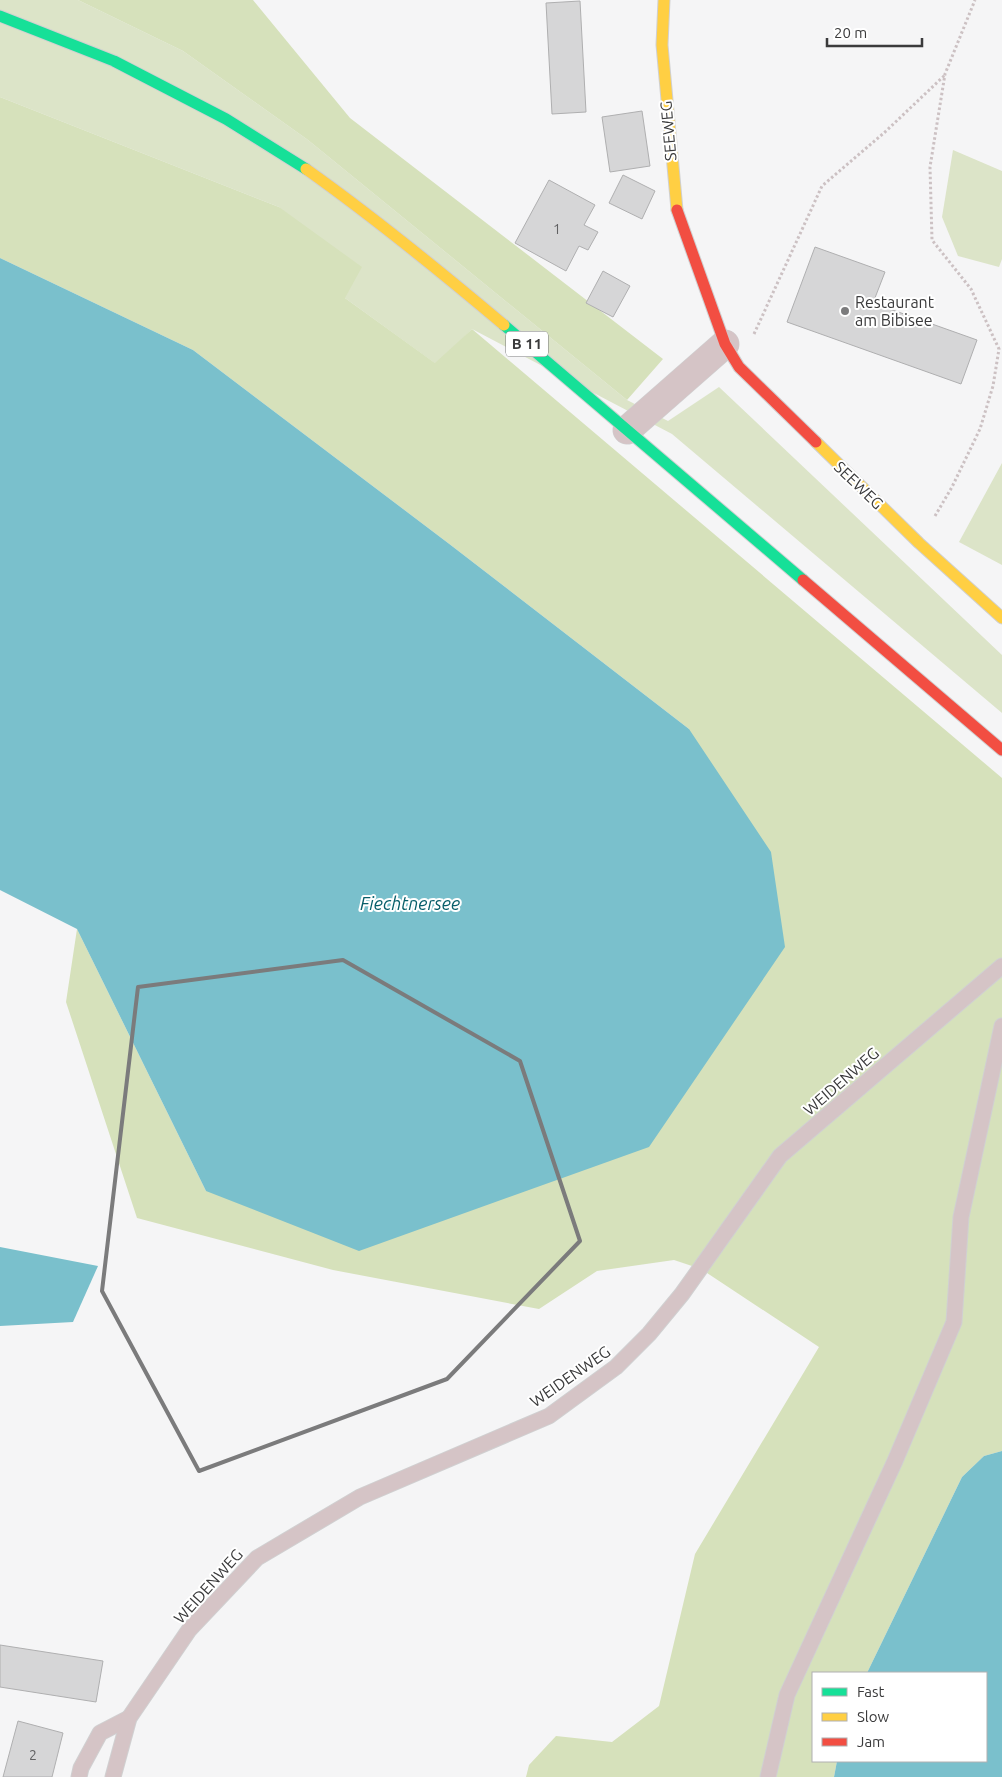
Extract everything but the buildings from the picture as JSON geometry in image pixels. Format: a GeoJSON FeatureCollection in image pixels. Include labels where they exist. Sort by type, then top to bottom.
{"type":"FeatureCollection","features":[{"type":"Feature","properties":{"kind":"main road","name":"SEEWEG"},"geometry":{"type":"LineString","coordinates":[[664,0],[662,45],[675,206],[725,344],[739,367],[919,544],[1002,618]]}},
{"type":"Feature","properties":{"kind":"main road","name":"B 11"},"geometry":{"type":"LineString","coordinates":[[0,16],[114,61],[226,119],[295,161],[360,208],[448,278],[1002,750]]}},
{"type":"Feature","properties":{"kind":"street"},"geometry":{"type":"LineString","coordinates":[[627,430],[725,344]]}},
{"type":"Feature","properties":{"kind":"lane","name":"WEIDENWEG"},"geometry":{"type":"LineString","coordinates":[[113,1777],[129,1718],[189,1630],[257,1558],[360,1497],[548,1416],[616,1367],[649,1334],[682,1294],[780,1156],[1002,966]]}},
{"type":"Feature","properties":{"kind":"lane"},"geometry":{"type":"LineString","coordinates":[[768,1777],[787,1695],[899,1453],[954,1322],[961,1217],[1002,1026]]}},
{"type":"Feature","properties":{"kind":"lane"},"geometry":{"type":"LineString","coordinates":[[78,1777],[100,1733],[129,1718]]}},
{"type":"Feature","properties":{"kind":"path"},"geometry":{"type":"LineString","coordinates":[[919,544],[952,487],[980,429],[993,386],[999,349],[971,290],[932,240],[930,167],[945,74],[975,0]]}},
{"type":"Feature","properties":{"kind":"path"},"geometry":{"type":"LineString","coordinates":[[739,367],[822,186],[885,132],[945,74]]}},
{"type":"Feature","properties":{"kind":"highlighted area"},"geometry":{"type":"Polygon","coordinates":[[[343,960],[520,1061],[580,1241],[447,1379],[199,1471],[102,1291],[138,987],[343,960]]]}},
{"type":"Feature","properties":{"kind":"green space"},"geometry":{"type":"Polygon","coordinates":[[[0,0],[78,0],[183,51],[308,140],[627,400],[668,421],[719,387],[1002,655],[1002,713],[672,434],[472,329],[436,364],[345,298],[279,207],[0,97],[0,0]]]}},
{"type":"Feature","properties":{"kind":"green space"},"geometry":{"type":"Polygon","coordinates":[[[78,0],[253,0],[350,118],[663,359],[627,400],[308,140],[183,51],[78,0]]]}},
{"type":"Feature","properties":{"kind":"green space"},"geometry":{"type":"Polygon","coordinates":[[[0,97],[279,207],[362,267],[345,298],[435,363],[472,329],[1002,778],[1002,1451],[984,1456],[962,1477],[867,1672],[812,1672],[812,1762],[837,1762],[834,1777],[526,1777],[529,1765],[556,1736],[612,1742],[659,1706],[695,1554],[819,1347],[701,1269],[674,1260],[597,1271],[539,1309],[333,1270],[137,1218],[66,1002],[77,929],[206,1191],[689,729],[193,350],[0,258],[0,97]]]}},
{"type":"Feature","properties":{"kind":"green space"},"geometry":{"type":"Polygon","coordinates":[[[953,150],[1002,171],[1002,259],[999,267],[958,256],[942,217],[953,150]]]}},
{"type":"Feature","properties":{"kind":"green space"},"geometry":{"type":"Polygon","coordinates":[[[1002,463],[1002,565],[959,542],[1002,463]]]}},
{"type":"Feature","properties":{"kind":"water","name":"Fiechtnersee"},"geometry":{"type":"Polygon","coordinates":[[[0,258],[193,350],[689,729],[771,852],[785,947],[649,1147],[359,1251],[206,1191],[77,929],[0,890],[0,258]]]}},
{"type":"Feature","properties":{"kind":"water"},"geometry":{"type":"Polygon","coordinates":[[[0,1247],[98,1266],[73,1322],[0,1326],[0,1247]]]}},
{"type":"Feature","properties":{"kind":"water"},"geometry":{"type":"Polygon","coordinates":[[[1002,1451],[1002,1777],[834,1777],[837,1762],[987,1762],[987,1672],[867,1672],[962,1477],[984,1456],[1002,1451]]]}},
{"type":"Feature","properties":{"kind":"traffic: fast"},"geometry":{"type":"LineString","coordinates":[[0,16],[114,61],[226,119],[306,169]]}},
{"type":"Feature","properties":{"kind":"traffic: fast"},"geometry":{"type":"LineString","coordinates":[[504,325],[803,580]]}},
{"type":"Feature","properties":{"kind":"traffic: slow"},"geometry":{"type":"LineString","coordinates":[[664,0],[662,45],[677,210]]}},
{"type":"Feature","properties":{"kind":"traffic: slow"},"geometry":{"type":"LineString","coordinates":[[306,169],[407,245],[504,325]]}},
{"type":"Feature","properties":{"kind":"traffic: slow"},"geometry":{"type":"LineString","coordinates":[[816,442],[919,543],[1002,618]]}},
{"type":"Feature","properties":{"kind":"traffic: jam"},"geometry":{"type":"LineString","coordinates":[[677,210],[725,344],[739,367],[816,442]]}},
{"type":"Feature","properties":{"kind":"traffic: jam"},"geometry":{"type":"LineString","coordinates":[[803,580],[1002,750]]}},
{"type":"Feature","properties":{"kind":"place","name":"Restaurant am Bibisee"},"geometry":{"type":"Point","coordinates":[845,311]}}]}
